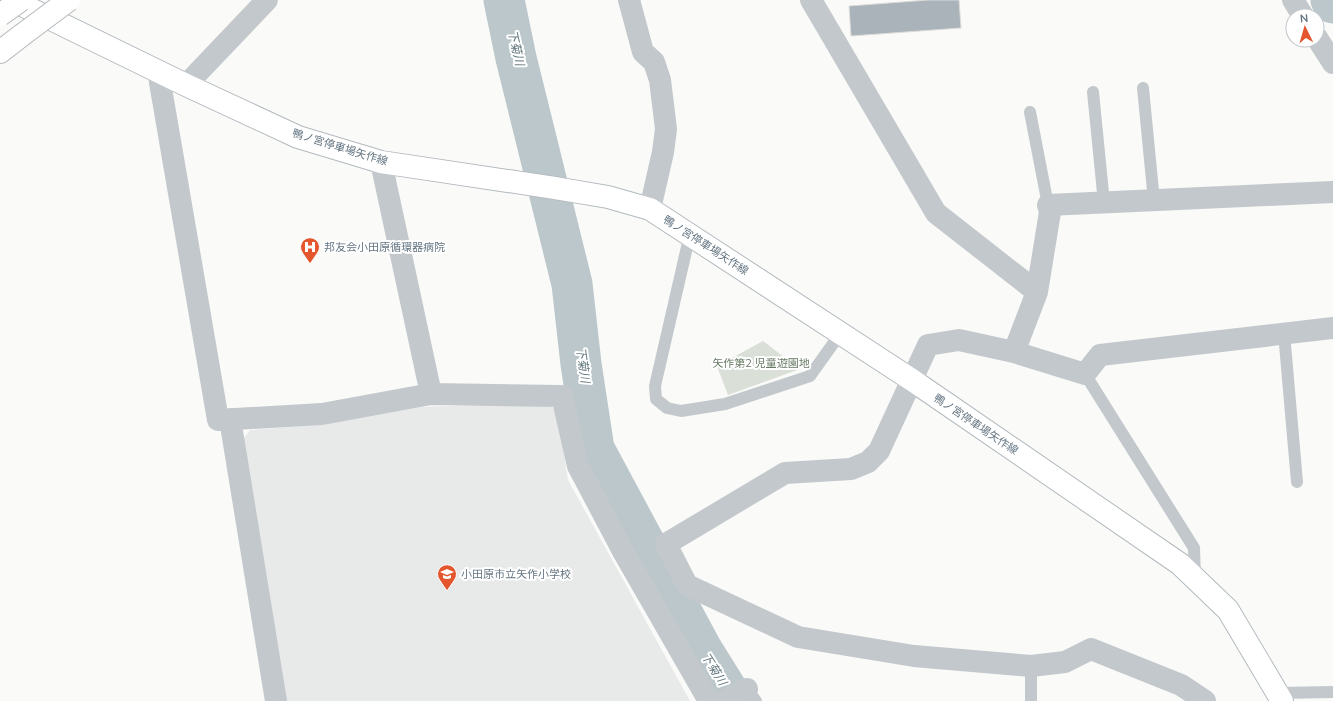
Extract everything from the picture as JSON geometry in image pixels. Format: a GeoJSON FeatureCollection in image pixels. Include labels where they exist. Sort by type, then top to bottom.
{"type":"FeatureCollection","features":[{"type":"Feature","properties":{"kind":"main road","name":"鴨ノ宮停車場矢作線"},"geometry":{"type":"LineString","coordinates":[[12,0],[186,85],[298,136],[381,162],[534,184],[608,197],[650,209],[912,380],[1180,564],[1228,610],[1279,698]]}},
{"type":"Feature","properties":{"kind":"main road"},"geometry":{"type":"LineString","coordinates":[[0,15],[21,0]]}},
{"type":"Feature","properties":{"kind":"main road"},"geometry":{"type":"LineString","coordinates":[[0,52],[69,0]]}},
{"type":"Feature","properties":{"kind":"street"},"geometry":{"type":"LineString","coordinates":[[186,85],[267,0]]}},
{"type":"Feature","properties":{"kind":"street"},"geometry":{"type":"LineString","coordinates":[[629,0],[643,52],[654,62],[660,80],[666,129],[663,152],[650,209]]}},
{"type":"Feature","properties":{"kind":"street"},"geometry":{"type":"LineString","coordinates":[[812,0],[936,213],[1037,292]]}},
{"type":"Feature","properties":{"kind":"street"},"geometry":{"type":"LineString","coordinates":[[1323,48],[1333,63]]}},
{"type":"Feature","properties":{"kind":"street"},"geometry":{"type":"LineString","coordinates":[[158,71],[218,420],[322,414],[431,394],[562,396],[578,466],[624,553],[709,701]]}},
{"type":"Feature","properties":{"kind":"street"},"geometry":{"type":"LineString","coordinates":[[381,162],[431,394]]}},
{"type":"Feature","properties":{"kind":"street"},"geometry":{"type":"LineString","coordinates":[[1014,352],[1037,292],[1050,212],[1048,205],[1333,192]]}},
{"type":"Feature","properties":{"kind":"street"},"geometry":{"type":"LineString","coordinates":[[1205,701],[1181,685],[1091,649],[1064,662],[1031,666],[914,656],[798,637],[687,585],[666,544],[785,473],[851,469],[868,462],[879,451],[928,345],[959,340],[1014,352],[1085,374],[1100,355],[1333,328]]}},
{"type":"Feature","properties":{"kind":"street"},"geometry":{"type":"LineString","coordinates":[[230,419],[276,701]]}},
{"type":"Feature","properties":{"kind":"street"},"geometry":{"type":"LineString","coordinates":[[725,701],[752,695]]}},
{"type":"Feature","properties":{"kind":"lane"},"geometry":{"type":"LineString","coordinates":[[1144,88],[1154,201]]}},
{"type":"Feature","properties":{"kind":"lane"},"geometry":{"type":"LineString","coordinates":[[1093,92],[1104,203]]}},
{"type":"Feature","properties":{"kind":"lane"},"geometry":{"type":"LineString","coordinates":[[1030,112],[1048,205]]}},
{"type":"Feature","properties":{"kind":"lane"},"geometry":{"type":"LineString","coordinates":[[690,234],[655,386],[656,399],[667,408],[682,411],[725,404],[810,376],[840,334]]}},
{"type":"Feature","properties":{"kind":"lane"},"geometry":{"type":"LineString","coordinates":[[1284,333],[1298,482]]}},
{"type":"Feature","properties":{"kind":"lane"},"geometry":{"type":"LineString","coordinates":[[1085,374],[1194,548],[1195,578]]}},
{"type":"Feature","properties":{"kind":"lane"},"geometry":{"type":"LineString","coordinates":[[1031,666],[1031,701]]}},
{"type":"Feature","properties":{"kind":"lane"},"geometry":{"type":"LineString","coordinates":[[1279,698],[1333,692]]}},
{"type":"Feature","properties":{"kind":"shaded area","name":"小田原市立矢作小学校"},"geometry":{"type":"Polygon","coordinates":[[[480,405],[551,406],[558,413],[568,480],[690,701],[283,701],[242,441],[250,430],[318,425],[422,407],[480,405]]]}},
{"type":"Feature","properties":{"kind":"green space","name":"矢作第2 児童遊園地"},"geometry":{"type":"Polygon","coordinates":[[[763,341],[800,369],[728,395],[717,366],[763,341]]]}},
{"type":"Feature","properties":{"kind":"building"},"geometry":{"type":"Polygon","coordinates":[[[928,0],[959,0],[961,28],[851,36],[849,6],[928,0]]]}},
{"type":"Feature","properties":{"kind":"waterway","name":"下菊川"},"geometry":{"type":"LineString","coordinates":[[504,0],[516,58],[572,284],[581,364],[594,449],[701,648],[734,701]]}},
{"type":"Feature","properties":{"kind":"place","name":"邦友会小田原循環器病院"},"geometry":{"type":"Point","coordinates":[310,264]}},
{"type":"Feature","properties":{"kind":"place","name":"小田原市立矢作小学校"},"geometry":{"type":"Point","coordinates":[447,591]}}]}
